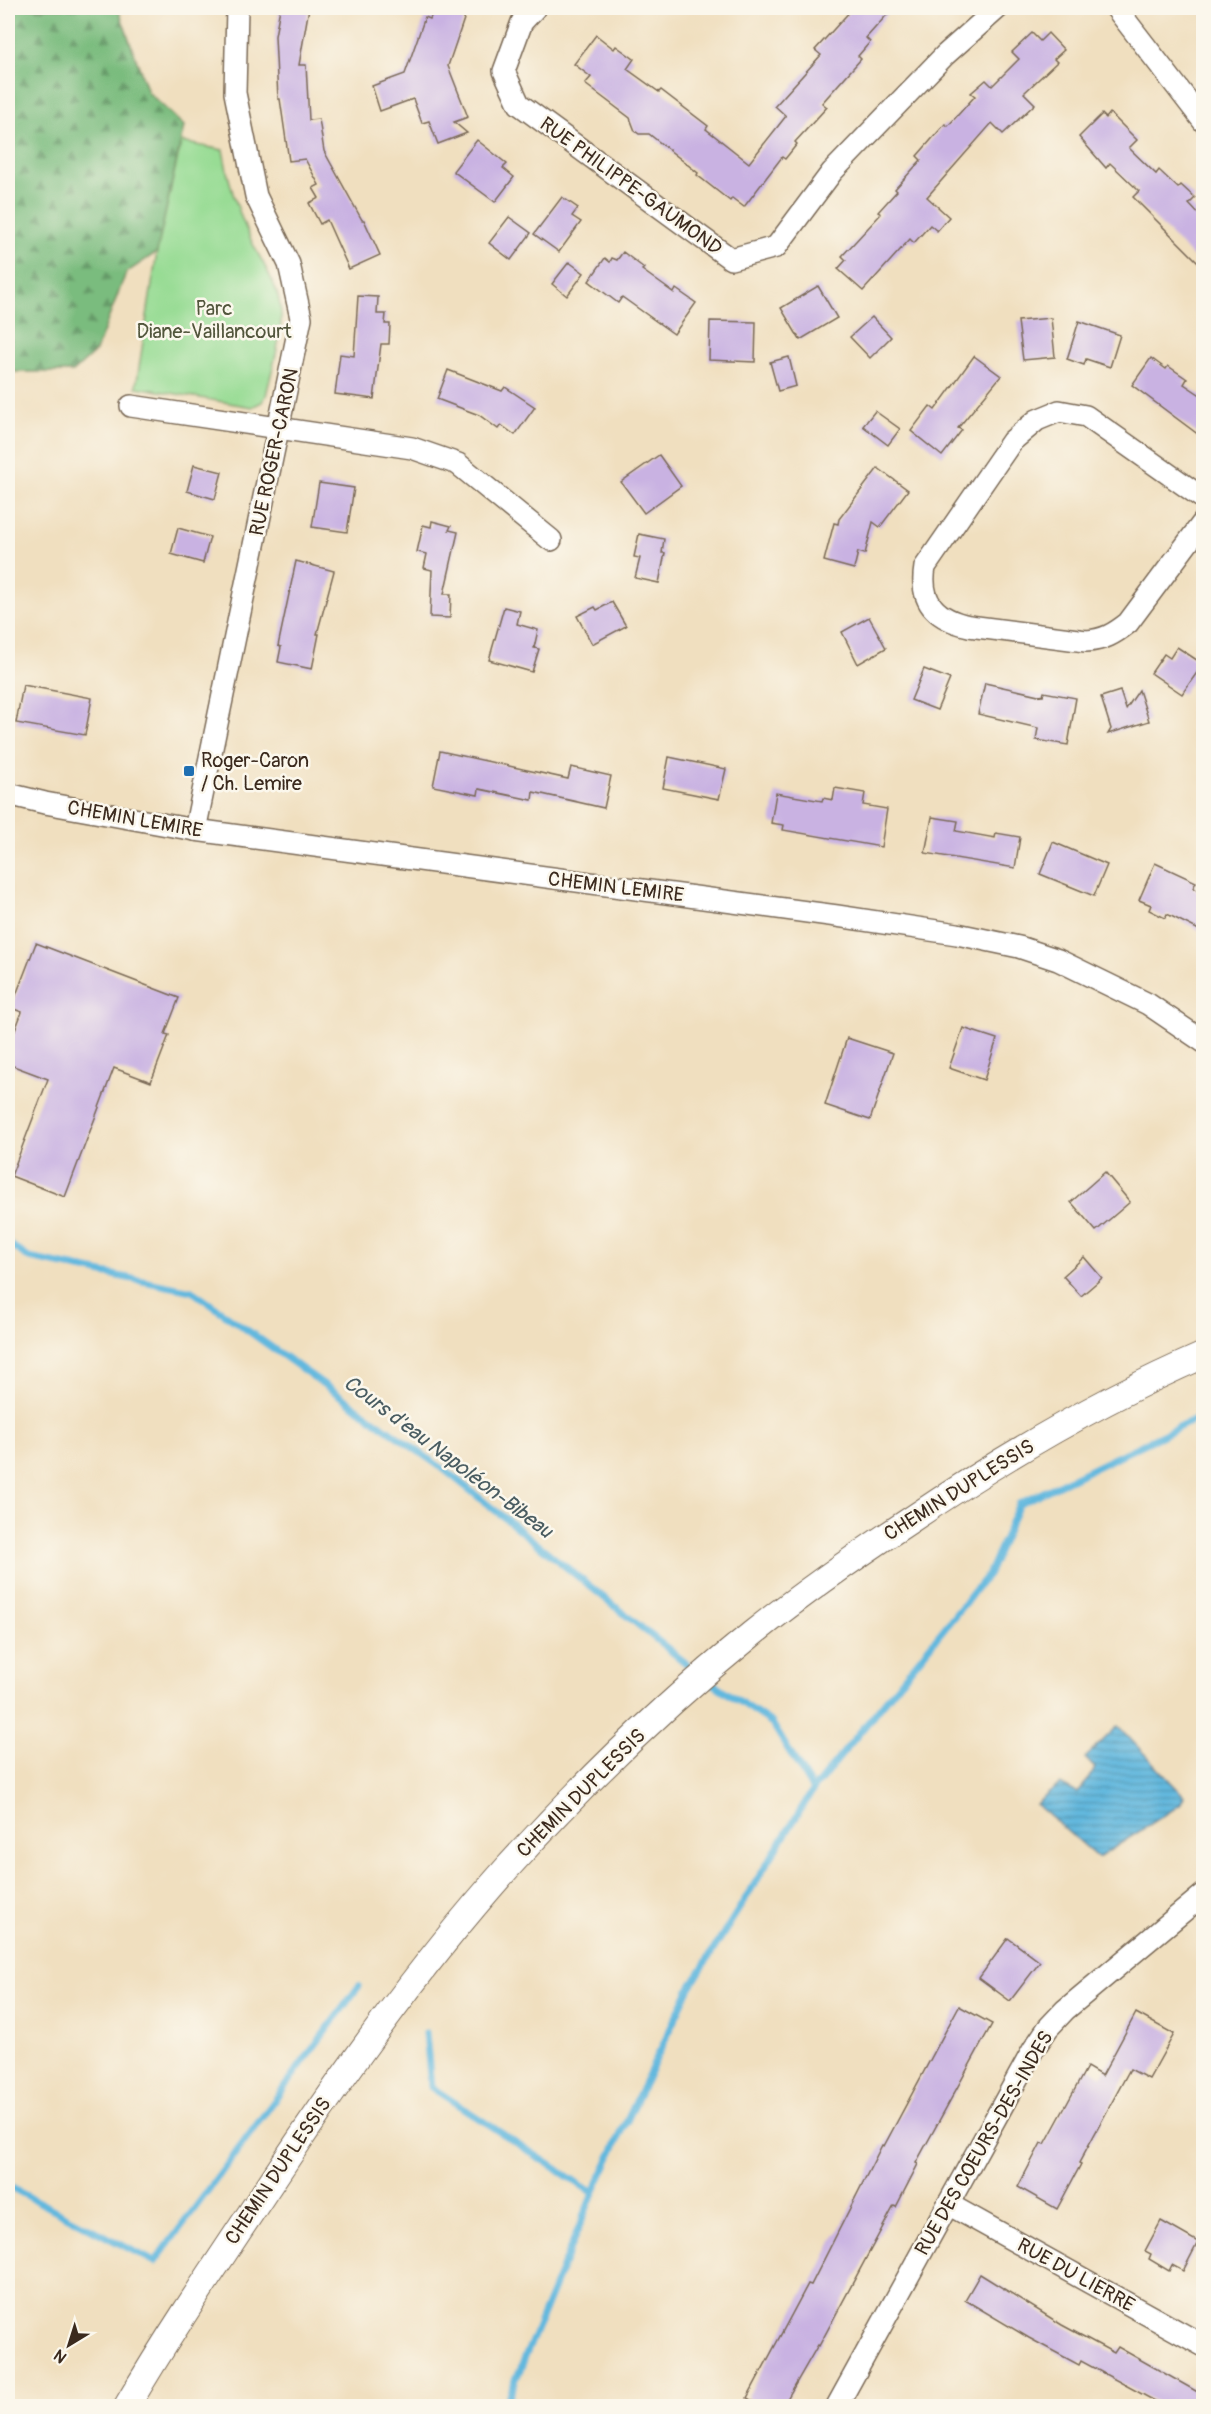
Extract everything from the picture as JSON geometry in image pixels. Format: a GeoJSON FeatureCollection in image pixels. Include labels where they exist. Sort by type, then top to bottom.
{"type":"FeatureCollection","features":[{"type":"Feature","properties":{"kind":"street","name":"RUE ROGER-CARON"},"geometry":{"type":"LineString","coordinates":[[195,830],[301,318],[290,264],[256,196],[237,104],[235,93],[237,8]]}},
{"type":"Feature","properties":{"kind":"street","name":"RUE PHILIPPE-GAUMOND"},"geometry":{"type":"LineString","coordinates":[[535,8],[522,22],[504,71],[519,104],[731,259],[776,248],[832,172],[945,55],[998,8]]}},
{"type":"Feature","properties":{"kind":"street"},"geometry":{"type":"LineString","coordinates":[[1116,8],[1203,123]]}},
{"type":"Feature","properties":{"kind":"street"},"geometry":{"type":"LineString","coordinates":[[130,406],[412,448],[458,464],[550,540]]}},
{"type":"Feature","properties":{"kind":"street"},"geometry":{"type":"LineString","coordinates":[[1203,499],[1086,416],[1059,411],[1037,420],[1012,441],[925,567],[923,579],[930,604],[938,615],[950,622],[1075,639],[1101,640],[1114,634],[1128,623],[1203,521]]}},
{"type":"Feature","properties":{"kind":"street","name":"CHEMIN LEMIRE"},"geometry":{"type":"LineString","coordinates":[[8,794],[45,803],[195,830],[957,934],[1019,947],[1058,960],[1148,1004],[1203,1042]]}},
{"type":"Feature","properties":{"kind":"street","name":"CHEMIN DUPLESSIS"},"geometry":{"type":"LineString","coordinates":[[127,2406],[210,2271],[365,2046],[507,1869],[627,1744],[754,1632],[869,1547],[951,1492],[1032,1443],[1166,1371],[1203,1355]]}},
{"type":"Feature","properties":{"kind":"street","name":"RUE DES COEURS-DES-INDES"},"geometry":{"type":"LineString","coordinates":[[837,2406],[1033,2050],[1048,2028],[1065,2010],[1203,1894]]}},
{"type":"Feature","properties":{"kind":"street","name":"RUE DU LIERRE"},"geometry":{"type":"LineString","coordinates":[[948,2204],[1203,2346]]}},
{"type":"Feature","properties":{"kind":"green space"},"geometry":{"type":"Polygon","coordinates":[[[8,8],[118,8],[148,92],[184,126],[157,252],[126,273],[96,351],[73,372],[8,372],[8,8]]]}},
{"type":"Feature","properties":{"kind":"green space","name":"Parc Diane-Vaillancourt"},"geometry":{"type":"Polygon","coordinates":[[[181,142],[223,150],[238,209],[270,276],[280,304],[280,334],[266,396],[262,402],[252,407],[136,387],[157,252],[181,142]]]}},
{"type":"Feature","properties":{"kind":"water"},"geometry":{"type":"Polygon","coordinates":[[[1118,1726],[1184,1796],[1180,1805],[1098,1858],[1036,1804],[1060,1784],[1077,1793],[1095,1768],[1085,1758],[1118,1726]]]}},
{"type":"Feature","properties":{"kind":"building"},"geometry":{"type":"Polygon","coordinates":[[[280,8],[309,8],[299,65],[306,65],[309,120],[319,119],[324,151],[364,220],[380,255],[349,269],[327,220],[320,224],[309,203],[319,198],[313,188],[319,185],[305,159],[289,161],[280,99],[278,99],[275,36],[280,8]]]}},
{"type":"Feature","properties":{"kind":"building"},"geometry":{"type":"Polygon","coordinates":[[[434,8],[449,8],[466,13],[448,66],[468,117],[454,122],[467,133],[438,144],[429,121],[422,123],[413,99],[380,111],[372,86],[405,74],[425,17],[430,19],[434,8]]]}},
{"type":"Feature","properties":{"kind":"building"},"geometry":{"type":"Polygon","coordinates":[[[853,8],[893,8],[866,38],[870,42],[858,56],[861,59],[822,103],[827,107],[795,142],[797,144],[785,159],[782,157],[744,207],[732,198],[730,201],[649,134],[639,134],[635,131],[630,118],[585,84],[591,77],[574,64],[596,35],[614,49],[616,46],[634,59],[627,69],[659,92],[661,90],[708,126],[706,129],[749,163],[786,116],[775,106],[821,55],[815,50],[853,8]]]}},
{"type":"Feature","properties":{"kind":"building"},"geometry":{"type":"Polygon","coordinates":[[[1032,33],[1040,41],[1048,33],[1064,50],[1054,59],[1057,62],[1024,93],[1035,104],[1003,134],[992,123],[927,197],[949,217],[937,231],[930,225],[914,243],[910,239],[863,291],[838,269],[846,260],[842,256],[881,214],[878,212],[897,191],[895,189],[921,160],[917,156],[945,124],[948,126],[975,96],[971,93],[986,80],[992,86],[1019,59],[1012,52],[1032,33]]]}},
{"type":"Feature","properties":{"kind":"building"},"geometry":{"type":"Polygon","coordinates":[[[1110,113],[1137,140],[1129,148],[1156,174],[1159,170],[1178,188],[1181,185],[1195,198],[1189,204],[1203,219],[1203,267],[1133,197],[1139,191],[1110,163],[1106,168],[1079,137],[1102,114],[1106,118],[1110,113]]]}},
{"type":"Feature","properties":{"kind":"building"},"geometry":{"type":"Polygon","coordinates":[[[477,140],[507,164],[503,168],[514,177],[495,202],[453,171],[477,140]]]}},
{"type":"Feature","properties":{"kind":"building"},"geometry":{"type":"Polygon","coordinates":[[[562,197],[578,208],[572,216],[581,222],[559,252],[534,234],[562,197]]]}},
{"type":"Feature","properties":{"kind":"building"},"geometry":{"type":"Polygon","coordinates":[[[509,217],[531,233],[511,260],[489,243],[509,217]]]}},
{"type":"Feature","properties":{"kind":"building"},"geometry":{"type":"Polygon","coordinates":[[[623,252],[644,268],[642,270],[674,293],[676,289],[696,303],[674,334],[622,297],[618,303],[589,281],[605,258],[610,262],[612,258],[617,260],[623,252]]]}},
{"type":"Feature","properties":{"kind":"building"},"geometry":{"type":"Polygon","coordinates":[[[569,262],[584,273],[567,296],[552,284],[569,262]]]}},
{"type":"Feature","properties":{"kind":"building"},"geometry":{"type":"Polygon","coordinates":[[[818,286],[837,318],[800,340],[781,308],[818,286]]]}},
{"type":"Feature","properties":{"kind":"building"},"geometry":{"type":"Polygon","coordinates":[[[358,296],[378,297],[377,314],[386,314],[385,324],[390,324],[389,344],[381,344],[374,399],[335,394],[340,354],[354,356],[358,296]]]}},
{"type":"Feature","properties":{"kind":"building"},"geometry":{"type":"Polygon","coordinates":[[[872,317],[891,337],[870,358],[850,337],[872,317]]]}},
{"type":"Feature","properties":{"kind":"building"},"geometry":{"type":"Polygon","coordinates":[[[1051,318],[1055,357],[1023,360],[1018,321],[1051,318]]]}},
{"type":"Feature","properties":{"kind":"building"},"geometry":{"type":"Polygon","coordinates":[[[710,321],[756,322],[755,362],[709,360],[710,321]]]}},
{"type":"Feature","properties":{"kind":"building"},"geometry":{"type":"Polygon","coordinates":[[[1079,321],[1120,335],[1110,367],[1086,359],[1084,365],[1067,359],[1079,321]]]}},
{"type":"Feature","properties":{"kind":"building"},"geometry":{"type":"Polygon","coordinates":[[[974,356],[1001,376],[958,428],[962,430],[942,456],[911,431],[930,406],[935,410],[974,356]]]}},
{"type":"Feature","properties":{"kind":"building"},"geometry":{"type":"Polygon","coordinates":[[[789,357],[796,386],[778,391],[770,362],[789,357]]]}},
{"type":"Feature","properties":{"kind":"building"},"geometry":{"type":"Polygon","coordinates":[[[1151,358],[1166,369],[1168,366],[1187,379],[1184,384],[1202,396],[1203,394],[1203,438],[1132,385],[1151,358]]]}},
{"type":"Feature","properties":{"kind":"building"},"geometry":{"type":"Polygon","coordinates":[[[448,370],[502,391],[505,387],[535,407],[515,435],[501,425],[498,429],[479,415],[437,399],[448,370]]]}},
{"type":"Feature","properties":{"kind":"building"},"geometry":{"type":"Polygon","coordinates":[[[875,411],[900,429],[888,445],[863,426],[875,411]]]}},
{"type":"Feature","properties":{"kind":"building"},"geometry":{"type":"Polygon","coordinates":[[[659,455],[681,486],[644,513],[621,482],[659,455]]]}},
{"type":"Feature","properties":{"kind":"building"},"geometry":{"type":"Polygon","coordinates":[[[194,465],[222,472],[215,499],[187,491],[194,465]]]}},
{"type":"Feature","properties":{"kind":"building"},"geometry":{"type":"Polygon","coordinates":[[[878,468],[908,490],[880,527],[873,522],[865,554],[858,552],[854,569],[824,561],[834,523],[838,524],[839,519],[878,468]]]}},
{"type":"Feature","properties":{"kind":"building"},"geometry":{"type":"Polygon","coordinates":[[[319,483],[354,488],[347,532],[312,527],[319,483]]]}},
{"type":"Feature","properties":{"kind":"building"},"geometry":{"type":"Polygon","coordinates":[[[432,521],[451,526],[449,530],[458,532],[444,594],[451,594],[450,618],[430,617],[432,570],[424,568],[427,554],[417,552],[423,525],[431,527],[432,521]]]}},
{"type":"Feature","properties":{"kind":"building"},"geometry":{"type":"Polygon","coordinates":[[[178,528],[210,537],[203,563],[171,554],[178,528]]]}},
{"type":"Feature","properties":{"kind":"building"},"geometry":{"type":"Polygon","coordinates":[[[639,534],[664,539],[662,553],[665,553],[659,583],[635,578],[640,558],[634,557],[639,534]]]}},
{"type":"Feature","properties":{"kind":"building"},"geometry":{"type":"Polygon","coordinates":[[[296,561],[334,571],[317,634],[319,634],[312,669],[278,662],[281,647],[278,646],[296,561]]]}},
{"type":"Feature","properties":{"kind":"building"},"geometry":{"type":"Polygon","coordinates":[[[612,602],[626,626],[592,644],[577,616],[595,607],[597,610],[612,602]]]}},
{"type":"Feature","properties":{"kind":"building"},"geometry":{"type":"Polygon","coordinates":[[[504,607],[520,611],[517,624],[538,630],[534,648],[539,649],[532,672],[489,660],[504,607]]]}},
{"type":"Feature","properties":{"kind":"building"},"geometry":{"type":"Polygon","coordinates":[[[869,617],[886,648],[858,664],[842,632],[869,617]]]}},
{"type":"Feature","properties":{"kind":"building"},"geometry":{"type":"Polygon","coordinates":[[[1177,647],[1203,664],[1182,694],[1151,673],[1164,654],[1170,658],[1177,647]]]}},
{"type":"Feature","properties":{"kind":"building"},"geometry":{"type":"Polygon","coordinates":[[[924,669],[950,679],[937,710],[911,700],[924,669]]]}},
{"type":"Feature","properties":{"kind":"building"},"geometry":{"type":"Polygon","coordinates":[[[985,683],[1043,696],[1044,692],[1076,698],[1068,745],[1036,740],[1038,728],[978,714],[985,683]]]}},
{"type":"Feature","properties":{"kind":"building"},"geometry":{"type":"Polygon","coordinates":[[[23,685],[92,698],[85,735],[16,723],[23,685]]]}},
{"type":"Feature","properties":{"kind":"building"},"geometry":{"type":"Polygon","coordinates":[[[1139,690],[1149,721],[1108,734],[1111,729],[1101,697],[1120,691],[1126,709],[1139,690]]]}},
{"type":"Feature","properties":{"kind":"building"},"geometry":{"type":"Polygon","coordinates":[[[440,751],[568,779],[571,767],[611,776],[604,808],[533,792],[532,800],[479,789],[478,795],[433,786],[440,751]]]}},
{"type":"Feature","properties":{"kind":"building"},"geometry":{"type":"Polygon","coordinates":[[[669,757],[726,769],[719,799],[663,788],[669,757]]]}},
{"type":"Feature","properties":{"kind":"building"},"geometry":{"type":"Polygon","coordinates":[[[835,788],[865,793],[863,805],[887,809],[881,847],[783,830],[784,825],[771,823],[776,793],[822,801],[823,798],[833,800],[835,788]]]}},
{"type":"Feature","properties":{"kind":"building"},"geometry":{"type":"Polygon","coordinates":[[[932,817],[958,821],[956,831],[995,838],[996,833],[1020,837],[1015,868],[925,853],[932,817]]]}},
{"type":"Feature","properties":{"kind":"building"},"geometry":{"type":"Polygon","coordinates":[[[1053,842],[1107,865],[1094,896],[1040,874],[1053,842]]]}},
{"type":"Feature","properties":{"kind":"building"},"geometry":{"type":"Polygon","coordinates":[[[1155,863],[1196,882],[1193,888],[1203,893],[1203,932],[1167,914],[1165,918],[1149,910],[1151,905],[1139,900],[1155,863]]]}},
{"type":"Feature","properties":{"kind":"building"},"geometry":{"type":"Polygon","coordinates":[[[36,943],[179,998],[165,1034],[169,1035],[151,1082],[114,1068],[65,1197],[11,1176],[48,1079],[8,1064],[8,1049],[22,1012],[11,1008],[36,943]]]}},
{"type":"Feature","properties":{"kind":"building"},"geometry":{"type":"Polygon","coordinates":[[[963,1028],[997,1039],[984,1080],[949,1068],[963,1028]]]}},
{"type":"Feature","properties":{"kind":"building"},"geometry":{"type":"Polygon","coordinates":[[[847,1038],[893,1053],[870,1120],[825,1105],[847,1038]]]}},
{"type":"Feature","properties":{"kind":"building"},"geometry":{"type":"Polygon","coordinates":[[[1105,1172],[1130,1202],[1096,1231],[1071,1202],[1105,1172]]]}},
{"type":"Feature","properties":{"kind":"building"},"geometry":{"type":"Polygon","coordinates":[[[1084,1257],[1102,1278],[1081,1296],[1063,1276],[1084,1257]]]}},
{"type":"Feature","properties":{"kind":"building"},"geometry":{"type":"Polygon","coordinates":[[[1008,1938],[1040,1962],[1010,2001],[979,1978],[1008,1938]]]}},
{"type":"Feature","properties":{"kind":"building"},"geometry":{"type":"Polygon","coordinates":[[[959,2006],[992,2024],[916,2163],[918,2164],[896,2207],[894,2206],[819,2346],[783,2406],[762,2406],[747,2398],[808,2284],[811,2285],[882,2145],[884,2146],[959,2006]]]}},
{"type":"Feature","properties":{"kind":"building"},"geometry":{"type":"Polygon","coordinates":[[[1136,2013],[1174,2034],[1149,2079],[1130,2069],[1057,2209],[1018,2187],[1041,2143],[1045,2144],[1087,2067],[1102,2076],[1136,2013]]]}},
{"type":"Feature","properties":{"kind":"building"},"geometry":{"type":"Polygon","coordinates":[[[1161,2221],[1198,2242],[1183,2271],[1172,2265],[1169,2271],[1149,2259],[1151,2254],[1145,2251],[1161,2221]]]}},
{"type":"Feature","properties":{"kind":"building"},"geometry":{"type":"Polygon","coordinates":[[[980,2274],[1062,2325],[1114,2353],[1118,2347],[1203,2395],[1203,2406],[1164,2406],[1081,2361],[1079,2365],[1029,2338],[965,2300],[980,2274]]]}},
{"type":"Feature","properties":{"kind":"waterway","name":"Cours d'eau Napoléon-Bibeau"},"geometry":{"type":"LineString","coordinates":[[8,1243],[29,1258],[192,1291],[446,1471],[702,1676],[772,1723],[813,1790]]}},
{"type":"Feature","properties":{"kind":"waterway"},"geometry":{"type":"LineString","coordinates":[[505,2406],[593,2193],[689,1989],[813,1790],[989,1573],[1019,1504],[1204,1415]]}},
{"type":"Feature","properties":{"kind":"waterway"},"geometry":{"type":"LineString","coordinates":[[8,2186],[155,2262],[359,1986]]}},
{"type":"Feature","properties":{"kind":"waterway"},"geometry":{"type":"LineString","coordinates":[[426,2033],[431,2087],[593,2193]]}},
{"type":"Feature","properties":{"kind":"place","name":"Roger-Caron / Ch. Lemire"},"geometry":{"type":"Point","coordinates":[189,771]}}]}
